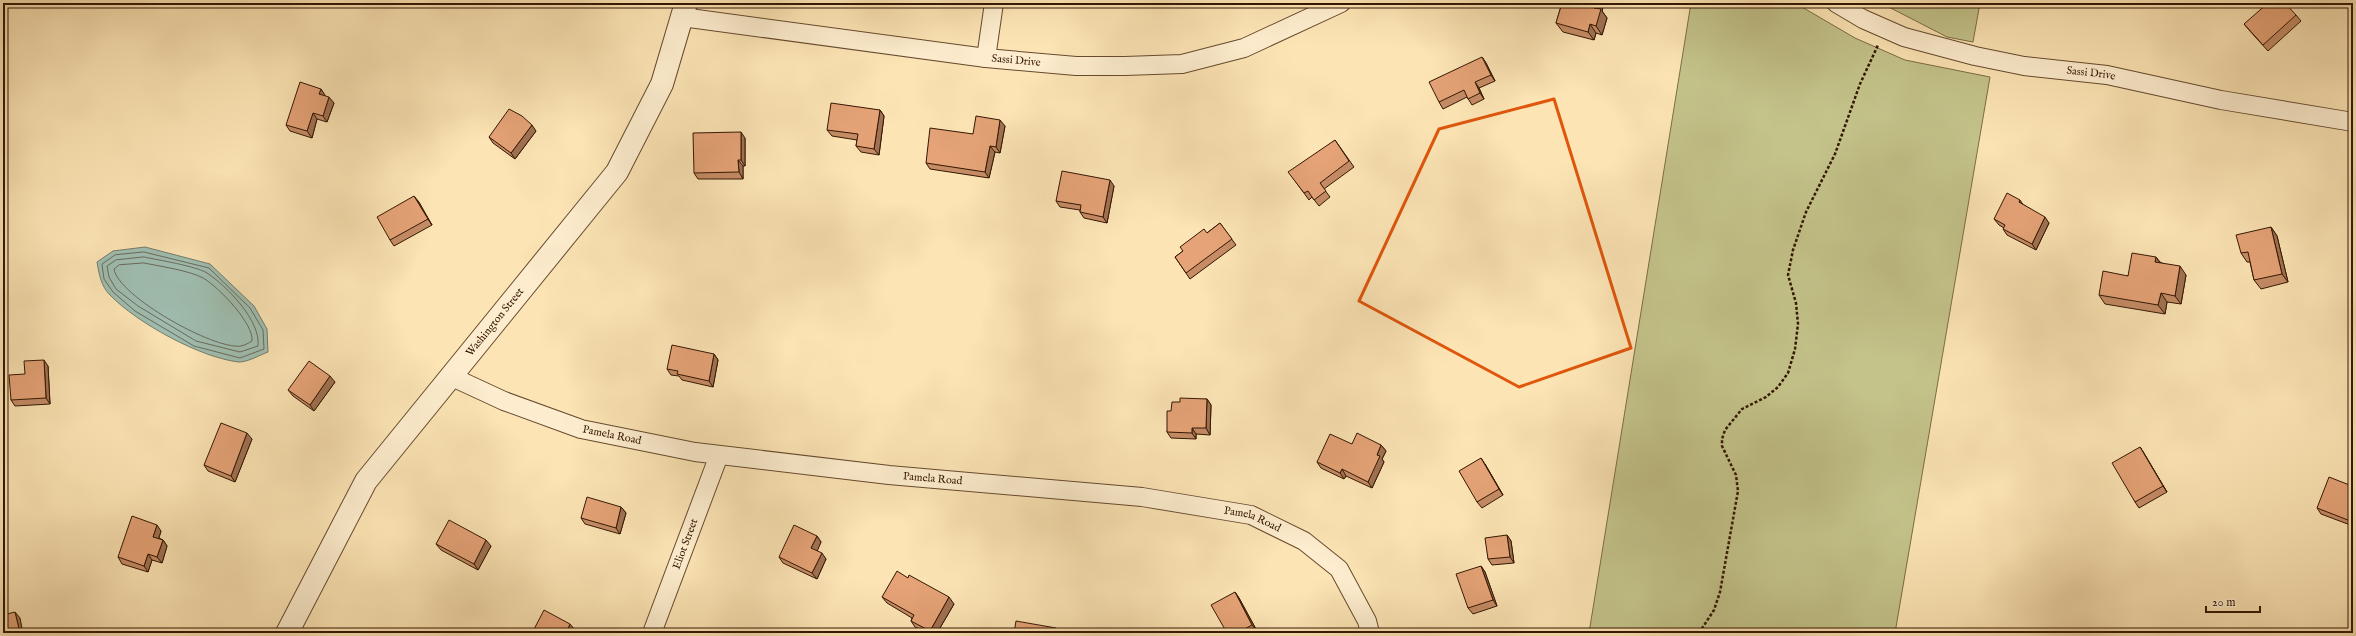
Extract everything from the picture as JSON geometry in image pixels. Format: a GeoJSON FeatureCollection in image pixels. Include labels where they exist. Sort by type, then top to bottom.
{"type":"FeatureCollection","features":[{"type":"Feature","properties":{"kind":"street"},"geometry":{"type":"LineString","coordinates":[[986,58],[994,3]]}},
{"type":"Feature","properties":{"kind":"street","name":"Sassi Drive"},"geometry":{"type":"LineString","coordinates":[[684,10],[986,58],[1076,66],[1182,64],[1244,48],[1341,3]]}},
{"type":"Feature","properties":{"kind":"street","name":"Sassi Drive"},"geometry":{"type":"LineString","coordinates":[[1836,3],[1886,30],[1932,45],[2024,66],[2107,75],[2221,100],[2353,122]]}},
{"type":"Feature","properties":{"kind":"street","name":"Washington Street"},"geometry":{"type":"LineString","coordinates":[[287,633],[366,481],[617,172],[662,84],[684,10]]}},
{"type":"Feature","properties":{"kind":"street","name":"Pamela Road"},"geometry":{"type":"LineString","coordinates":[[450,376],[504,401],[582,429],[695,452],[889,475],[1142,497],[1251,515],[1304,541],[1339,569],[1367,621],[1370,633]]}},
{"type":"Feature","properties":{"kind":"street","name":"Eliot Street"},"geometry":{"type":"LineString","coordinates":[[652,633],[719,455]]}},
{"type":"Feature","properties":{"kind":"path"},"geometry":{"type":"LineString","coordinates":[[1699,633],[1714,610],[1720,592],[1737,498],[1736,476],[1722,446],[1722,439],[1725,430],[1742,409],[1766,397],[1778,387],[1788,373],[1795,349],[1798,324],[1796,303],[1788,275],[1793,250],[1806,212],[1835,154],[1860,84],[1886,30]]}},
{"type":"Feature","properties":{"kind":"highlighted area"},"geometry":{"type":"Polygon","coordinates":[[[1554,99],[1631,348],[1519,387],[1359,301],[1439,129],[1554,99]]]}},
{"type":"Feature","properties":{"kind":"green space"},"geometry":{"type":"Polygon","coordinates":[[[1691,3],[1795,3],[1855,38],[1905,60],[1990,77],[1895,633],[1589,633],[1691,3]]]}},
{"type":"Feature","properties":{"kind":"green space"},"geometry":{"type":"Polygon","coordinates":[[[1881,3],[1980,3],[1973,42],[1947,37],[1881,3]]]}},
{"type":"Feature","properties":{"kind":"water"},"geometry":{"type":"Polygon","coordinates":[[[145,247],[210,264],[254,306],[267,329],[268,352],[243,362],[207,354],[170,338],[136,317],[122,306],[104,288],[97,262],[113,251],[145,247]]]}},
{"type":"Feature","properties":{"kind":"building"},"geometry":{"type":"Polygon","coordinates":[[[1562,3],[1595,3],[1594,8],[1601,9],[1596,26],[1590,24],[1588,32],[1556,23],[1562,3]]]}},
{"type":"Feature","properties":{"kind":"building"},"geometry":{"type":"Polygon","coordinates":[[[2268,3],[2285,3],[2296,15],[2263,45],[2244,24],[2268,3]]]}},
{"type":"Feature","properties":{"kind":"building"},"geometry":{"type":"Polygon","coordinates":[[[1482,57],[1491,75],[1475,82],[1480,93],[1468,99],[1464,90],[1439,102],[1429,82],[1482,57]]]}},
{"type":"Feature","properties":{"kind":"building"},"geometry":{"type":"Polygon","coordinates":[[[300,82],[321,89],[319,94],[329,97],[323,116],[313,113],[307,131],[286,125],[300,82]]]}},
{"type":"Feature","properties":{"kind":"building"},"geometry":{"type":"Polygon","coordinates":[[[831,103],[880,110],[874,149],[856,146],[858,134],[827,130],[831,103]]]}},
{"type":"Feature","properties":{"kind":"building"},"geometry":{"type":"Polygon","coordinates":[[[509,109],[522,116],[532,125],[511,153],[489,137],[509,109]]]}},
{"type":"Feature","properties":{"kind":"building"},"geometry":{"type":"Polygon","coordinates":[[[976,116],[1000,120],[996,147],[990,146],[985,172],[926,163],[930,128],[973,134],[976,116]]]}},
{"type":"Feature","properties":{"kind":"building"},"geometry":{"type":"Polygon","coordinates":[[[741,132],[741,160],[738,160],[739,172],[694,173],[693,133],[741,132]]]}},
{"type":"Feature","properties":{"kind":"building"},"geometry":{"type":"Polygon","coordinates":[[[1335,140],[1349,161],[1320,183],[1326,191],[1314,200],[1308,191],[1304,193],[1288,172],[1335,140]]]}},
{"type":"Feature","properties":{"kind":"building"},"geometry":{"type":"Polygon","coordinates":[[[1062,171],[1110,180],[1103,217],[1080,212],[1081,205],[1056,201],[1062,171]]]}},
{"type":"Feature","properties":{"kind":"building"},"geometry":{"type":"Polygon","coordinates":[[[2007,193],[2020,200],[2019,202],[2045,217],[2032,244],[2003,229],[2005,225],[1994,219],[2007,193]]]}},
{"type":"Feature","properties":{"kind":"building"},"geometry":{"type":"Polygon","coordinates":[[[414,196],[428,219],[390,240],[377,217],[414,196]]]}},
{"type":"Feature","properties":{"kind":"building"},"geometry":{"type":"Polygon","coordinates":[[[1220,223],[1232,239],[1186,273],[1175,257],[1183,251],[1180,247],[1204,229],[1207,233],[1220,223]]]}},
{"type":"Feature","properties":{"kind":"building"},"geometry":{"type":"Polygon","coordinates":[[[2271,227],[2282,274],[2254,280],[2248,252],[2241,253],[2236,235],[2271,227]]]}},
{"type":"Feature","properties":{"kind":"building"},"geometry":{"type":"Polygon","coordinates":[[[2132,253],[2156,257],[2155,262],[2180,266],[2175,296],[2161,293],[2158,305],[2099,295],[2103,271],[2128,276],[2132,253]]]}},
{"type":"Feature","properties":{"kind":"building"},"geometry":{"type":"Polygon","coordinates":[[[672,345],[714,354],[709,381],[677,374],[678,371],[667,369],[672,345]]]}},
{"type":"Feature","properties":{"kind":"building"},"geometry":{"type":"Polygon","coordinates":[[[44,360],[46,398],[11,400],[9,375],[25,374],[24,361],[44,360]]]}},
{"type":"Feature","properties":{"kind":"building"},"geometry":{"type":"Polygon","coordinates":[[[309,361],[330,376],[310,405],[288,390],[309,361]]]}},
{"type":"Feature","properties":{"kind":"building"},"geometry":{"type":"Polygon","coordinates":[[[1180,398],[1207,399],[1206,428],[1192,428],[1192,433],[1167,432],[1167,411],[1171,411],[1172,402],[1180,402],[1180,398]]]}},
{"type":"Feature","properties":{"kind":"building"},"geometry":{"type":"Polygon","coordinates":[[[221,423],[247,433],[231,476],[204,465],[221,423]]]}},
{"type":"Feature","properties":{"kind":"building"},"geometry":{"type":"Polygon","coordinates":[[[1357,433],[1381,445],[1377,455],[1380,456],[1368,482],[1342,469],[1340,473],[1317,462],[1330,434],[1352,444],[1357,433]]]}},
{"type":"Feature","properties":{"kind":"building"},"geometry":{"type":"Polygon","coordinates":[[[2140,447],[2163,486],[2135,502],[2112,463],[2140,447]]]}},
{"type":"Feature","properties":{"kind":"building"},"geometry":{"type":"Polygon","coordinates":[[[1481,458],[1499,489],[1477,502],[1459,471],[1481,458]]]}},
{"type":"Feature","properties":{"kind":"building"},"geometry":{"type":"Polygon","coordinates":[[[2329,477],[2352,486],[2349,494],[2353,495],[2353,522],[2317,508],[2329,477]]]}},
{"type":"Feature","properties":{"kind":"building"},"geometry":{"type":"Polygon","coordinates":[[[587,497],[621,507],[616,528],[581,518],[587,497]]]}},
{"type":"Feature","properties":{"kind":"building"},"geometry":{"type":"Polygon","coordinates":[[[132,516],[157,525],[153,537],[163,540],[157,557],[148,554],[144,566],[118,557],[132,516]]]}},
{"type":"Feature","properties":{"kind":"building"},"geometry":{"type":"Polygon","coordinates":[[[449,520],[486,540],[474,564],[436,544],[449,520]]]}},
{"type":"Feature","properties":{"kind":"building"},"geometry":{"type":"Polygon","coordinates":[[[794,525],[817,536],[811,548],[822,553],[812,573],[779,557],[794,525]]]}},
{"type":"Feature","properties":{"kind":"building"},"geometry":{"type":"Polygon","coordinates":[[[1507,535],[1510,557],[1488,559],[1485,538],[1507,535]]]}},
{"type":"Feature","properties":{"kind":"building"},"geometry":{"type":"Polygon","coordinates":[[[1481,566],[1493,600],[1468,608],[1456,574],[1481,566]]]}},
{"type":"Feature","properties":{"kind":"building"},"geometry":{"type":"Polygon","coordinates":[[[897,571],[908,578],[909,575],[949,597],[930,631],[911,621],[914,615],[882,597],[897,571]]]}},
{"type":"Feature","properties":{"kind":"building"},"geometry":{"type":"Polygon","coordinates":[[[1235,592],[1252,625],[1237,633],[1227,633],[1211,605],[1235,592]]]}},
{"type":"Feature","properties":{"kind":"building"},"geometry":{"type":"Polygon","coordinates":[[[544,610],[570,624],[566,633],[532,633],[544,610]]]}},
{"type":"Feature","properties":{"kind":"building"},"geometry":{"type":"Polygon","coordinates":[[[15,612],[20,633],[3,633],[3,615],[15,612]]]}},
{"type":"Feature","properties":{"kind":"building"},"geometry":{"type":"Polygon","coordinates":[[[1016,621],[1056,628],[1055,633],[1014,633],[1016,621]]]}}]}
